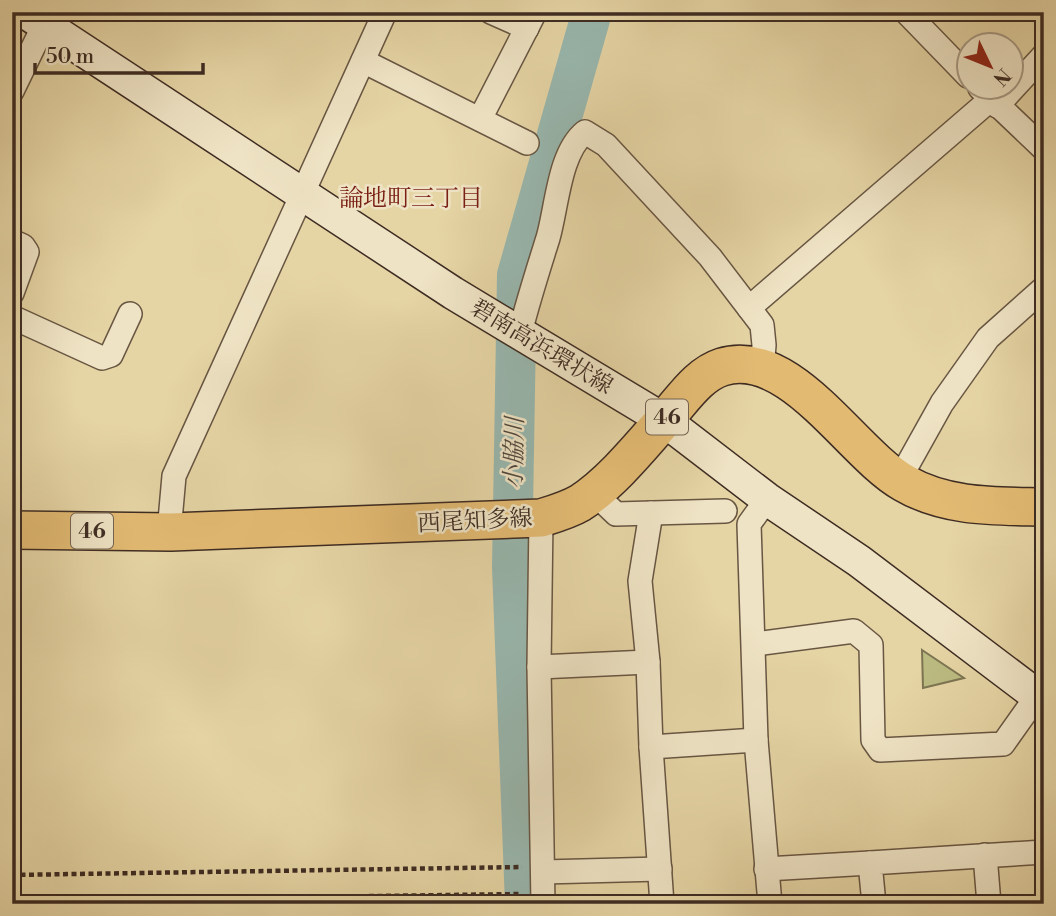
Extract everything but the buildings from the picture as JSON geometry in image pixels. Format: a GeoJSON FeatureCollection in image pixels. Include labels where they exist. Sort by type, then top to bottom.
{"type":"FeatureCollection","features":[{"type":"Feature","properties":{"kind":"main road","name":"碧南高浜環状線"},"geometry":{"type":"LineString","coordinates":[[35,19],[453,293],[664,420],[767,499],[859,561],[1040,699]]}},
{"type":"Feature","properties":{"kind":"main road","name":"西尾知多線"},"geometry":{"type":"LineString","coordinates":[[12,530],[170,532],[541,518],[580,502],[593,492],[626,463],[701,379],[722,367],[745,365],[782,379],[810,396],[865,452],[899,480],[941,499],[975,506],[1044,507]]}},
{"type":"Feature","properties":{"kind":"street"},"geometry":{"type":"LineString","coordinates":[[170,532],[174,476],[385,12]]}},
{"type":"Feature","properties":{"kind":"street"},"geometry":{"type":"LineString","coordinates":[[480,119],[531,20],[491,12]]}},
{"type":"Feature","properties":{"kind":"street"},"geometry":{"type":"LineString","coordinates":[[906,12],[954,62]]}},
{"type":"Feature","properties":{"kind":"street"},"geometry":{"type":"LineString","coordinates":[[12,91],[35,19]]}},
{"type":"Feature","properties":{"kind":"street"},"geometry":{"type":"LineString","coordinates":[[1024,71],[1044,55]]}},
{"type":"Feature","properties":{"kind":"street"},"geometry":{"type":"LineString","coordinates":[[363,61],[527,143]]}},
{"type":"Feature","properties":{"kind":"street"},"geometry":{"type":"LineString","coordinates":[[749,308],[984,102]]}},
{"type":"Feature","properties":{"kind":"street"},"geometry":{"type":"LineString","coordinates":[[993,102],[1044,149]]}},
{"type":"Feature","properties":{"kind":"street"},"geometry":{"type":"LineString","coordinates":[[520,333],[548,236],[566,160],[577,139],[585,132],[606,145],[710,257],[762,325],[762,370]]}},
{"type":"Feature","properties":{"kind":"street"},"geometry":{"type":"LineString","coordinates":[[12,241],[23,246],[27,252],[12,293]]}},
{"type":"Feature","properties":{"kind":"street"},"geometry":{"type":"LineString","coordinates":[[899,480],[942,403],[988,338],[1044,288]]}},
{"type":"Feature","properties":{"kind":"street"},"geometry":{"type":"LineString","coordinates":[[12,317],[102,358],[111,355],[130,314]]}},
{"type":"Feature","properties":{"kind":"street"},"geometry":{"type":"LineString","coordinates":[[593,492],[616,514],[725,511]]}},
{"type":"Feature","properties":{"kind":"street"},"geometry":{"type":"LineString","coordinates":[[767,499],[749,524],[756,740],[770,904]]}},
{"type":"Feature","properties":{"kind":"street"},"geometry":{"type":"LineString","coordinates":[[651,513],[640,581],[648,662],[662,904]]}},
{"type":"Feature","properties":{"kind":"street"},"geometry":{"type":"LineString","coordinates":[[541,518],[539,667],[543,884],[660,869]]}},
{"type":"Feature","properties":{"kind":"street"},"geometry":{"type":"LineString","coordinates":[[754,644],[854,631],[871,645],[873,740],[880,750],[1003,744],[1040,699]]}},
{"type":"Feature","properties":{"kind":"street"},"geometry":{"type":"LineString","coordinates":[[539,667],[648,662]]}},
{"type":"Feature","properties":{"kind":"street"},"geometry":{"type":"LineString","coordinates":[[651,747],[756,740]]}},
{"type":"Feature","properties":{"kind":"street"},"geometry":{"type":"LineString","coordinates":[[766,869],[1044,852]]}},
{"type":"Feature","properties":{"kind":"street"},"geometry":{"type":"LineString","coordinates":[[985,855],[989,904]]}},
{"type":"Feature","properties":{"kind":"street"},"geometry":{"type":"LineString","coordinates":[[870,863],[874,904]]}},
{"type":"Feature","properties":{"kind":"path"},"geometry":{"type":"LineString","coordinates":[[12,875],[543,884]]}},
{"type":"Feature","properties":{"kind":"path"},"geometry":{"type":"LineString","coordinates":[[12,901],[543,884]]}},
{"type":"Feature","properties":{"kind":"green space"},"geometry":{"type":"Polygon","coordinates":[[[922,650],[964,678],[923,688],[922,650]]]}},
{"type":"Feature","properties":{"kind":"waterway","name":"小脇川"},"geometry":{"type":"LineString","coordinates":[[525,904],[512,567],[517,275],[592,12]]}},
{"type":"Feature","properties":{"kind":"district","name":"論地町三丁目"},"geometry":{"type":"Point","coordinates":[411,198]}}]}
